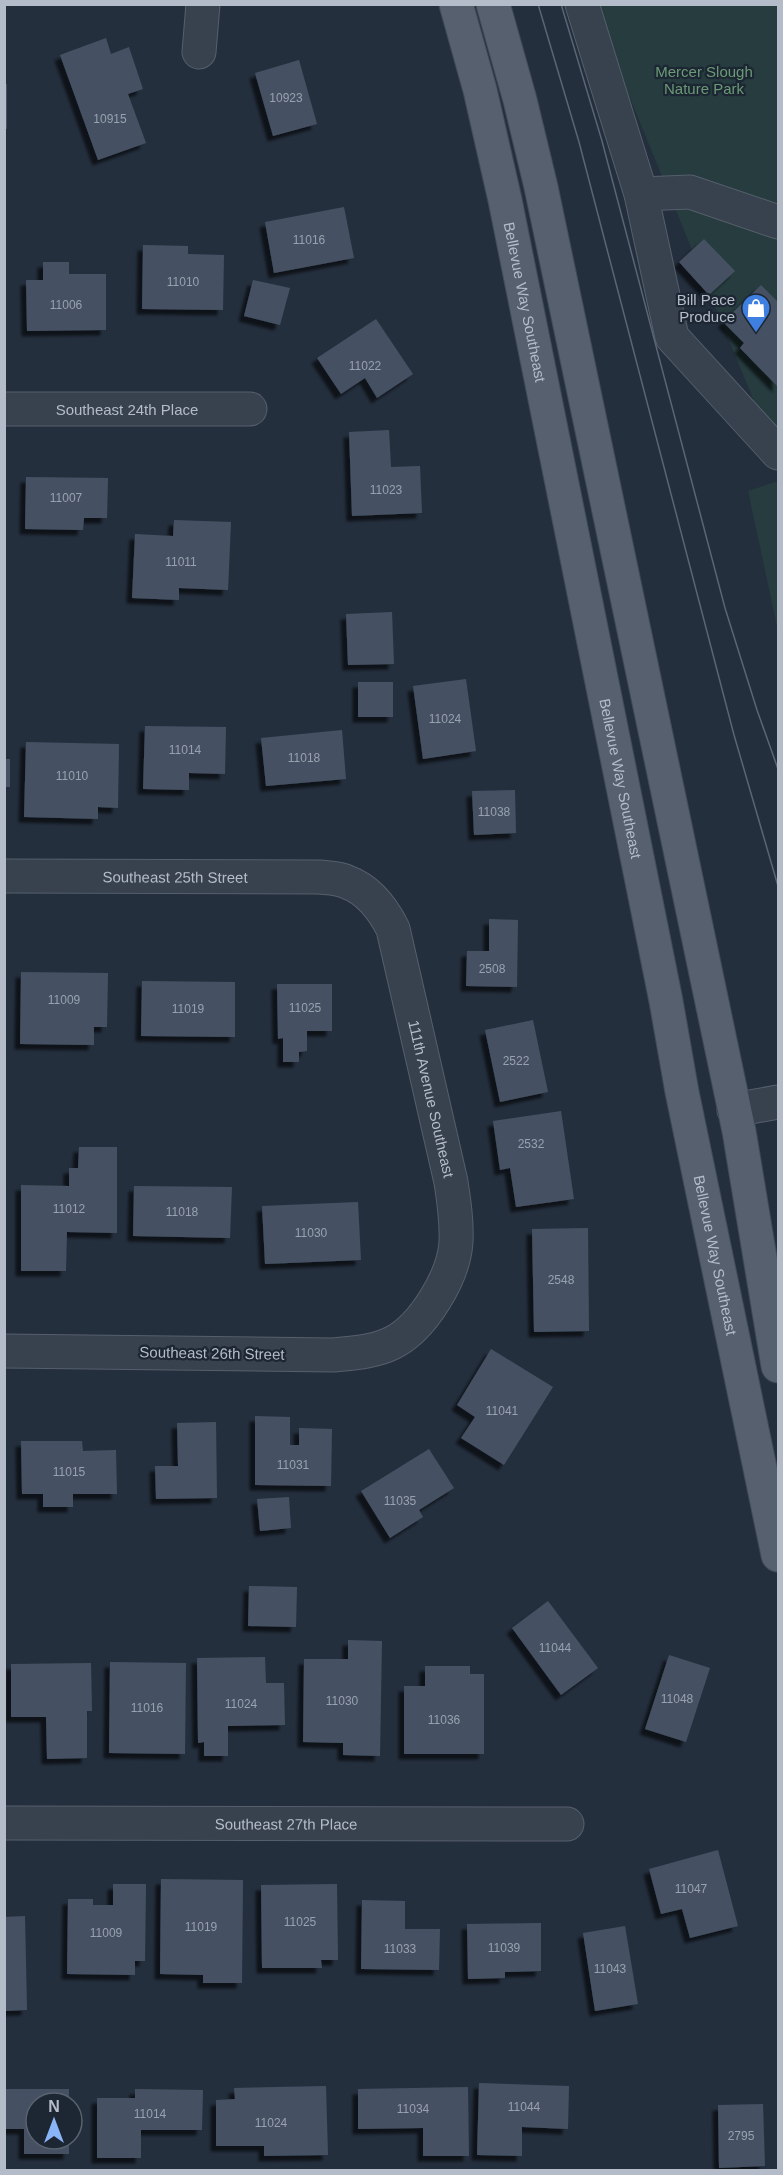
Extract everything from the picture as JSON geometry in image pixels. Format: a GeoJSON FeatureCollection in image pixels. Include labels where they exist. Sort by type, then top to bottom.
{"type":"FeatureCollection","features":[{"type":"Feature","properties":{"kind":"main road","name":"Bellevue Way Southeast"},"geometry":{"type":"LineString","coordinates":[[456,4],[480,90],[505,200],[666,1001],[684,1103],[778,1555]]}},
{"type":"Feature","properties":{"kind":"main road"},"geometry":{"type":"LineString","coordinates":[[493,4],[541,187],[734,1110],[778,1366]]}},
{"type":"Feature","properties":{"kind":"main road"},"geometry":{"type":"LineString","coordinates":[[666,1001],[684,1039],[734,1110]]}},
{"type":"Feature","properties":{"kind":"street"},"geometry":{"type":"LineString","coordinates":[[199,52],[203,4]]}},
{"type":"Feature","properties":{"kind":"street"},"geometry":{"type":"LineString","coordinates":[[582,4],[641,194],[672,337],[778,453]]}},
{"type":"Feature","properties":{"kind":"street"},"geometry":{"type":"LineString","coordinates":[[641,194],[690,192],[778,222]]}},
{"type":"Feature","properties":{"kind":"street","name":"Southeast 24th Place"},"geometry":{"type":"LineString","coordinates":[[4,409],[250,410]]}},
{"type":"Feature","properties":{"kind":"street","name":"Southeast 25th Street"},"geometry":{"type":"LineString","coordinates":[[4,876],[319,877],[346,881]]}},
{"type":"Feature","properties":{"kind":"street","name":"111th Avenue Southeast"},"geometry":{"type":"LineString","coordinates":[[346,881],[366,893],[383,909],[393,929],[451,1182],[456,1216],[456,1244],[449,1270],[436,1297],[414,1328]]}},
{"type":"Feature","properties":{"kind":"street"},"geometry":{"type":"LineString","coordinates":[[734,1110],[778,1102]]}},
{"type":"Feature","properties":{"kind":"street","name":"Southeast 26th Street"},"geometry":{"type":"LineString","coordinates":[[4,1351],[333,1355],[366,1351],[392,1343],[414,1328]]}},
{"type":"Feature","properties":{"kind":"street","name":"Southeast 27th Place"},"geometry":{"type":"LineString","coordinates":[[4,1823],[567,1824]]}},
{"type":"Feature","properties":{"kind":"green space","name":"Mercer Slough Nature Park"},"geometry":{"type":"Polygon","coordinates":[[[592,5],[778,5],[778,460],[592,5]]]}},
{"type":"Feature","properties":{"kind":"green space"},"geometry":{"type":"Polygon","coordinates":[[[778,481],[778,631],[748,491],[778,481]]]}},
{"type":"Feature","properties":{"kind":"building"},"geometry":{"type":"Polygon","coordinates":[[[106,38],[111,54],[129,47],[143,89],[128,94],[146,143],[98,160],[60,55],[106,38]]]}},
{"type":"Feature","properties":{"kind":"building"},"geometry":{"type":"Polygon","coordinates":[[[299,60],[317,124],[273,136],[255,73],[299,60]]]}},
{"type":"Feature","properties":{"kind":"building"},"geometry":{"type":"Polygon","coordinates":[[[4,84],[7,84],[7,129],[4,129],[4,84]]]}},
{"type":"Feature","properties":{"kind":"building"},"geometry":{"type":"Polygon","coordinates":[[[344,207],[354,258],[274,273],[265,222],[344,207]]]}},
{"type":"Feature","properties":{"kind":"building"},"geometry":{"type":"Polygon","coordinates":[[[704,239],[735,271],[709,295],[679,262],[704,239]]]}},
{"type":"Feature","properties":{"kind":"building"},"geometry":{"type":"Polygon","coordinates":[[[143,245],[188,246],[188,254],[224,255],[223,310],[142,309],[143,245]]]}},
{"type":"Feature","properties":{"kind":"building"},"geometry":{"type":"Polygon","coordinates":[[[43,262],[69,262],[69,274],[106,274],[106,330],[27,331],[26,280],[43,280],[43,262]]]}},
{"type":"Feature","properties":{"kind":"building"},"geometry":{"type":"Polygon","coordinates":[[[253,280],[290,288],[280,325],[244,316],[253,280]]]}},
{"type":"Feature","properties":{"kind":"building","name":"Bill Pace Produce"},"geometry":{"type":"Polygon","coordinates":[[[761,285],[778,302],[778,387],[740,348],[744,343],[723,322],[761,285]]]}},
{"type":"Feature","properties":{"kind":"building"},"geometry":{"type":"Polygon","coordinates":[[[376,319],[413,374],[377,398],[365,378],[341,394],[317,358],[376,319]]]}},
{"type":"Feature","properties":{"kind":"building"},"geometry":{"type":"Polygon","coordinates":[[[389,430],[391,467],[420,466],[422,513],[352,516],[349,432],[389,430]]]}},
{"type":"Feature","properties":{"kind":"building"},"geometry":{"type":"Polygon","coordinates":[[[26,477],[108,478],[107,518],[84,518],[83,530],[25,529],[26,477]]]}},
{"type":"Feature","properties":{"kind":"building"},"geometry":{"type":"Polygon","coordinates":[[[174,520],[231,522],[228,590],[179,588],[179,600],[132,598],[135,534],[173,536],[174,520]]]}},
{"type":"Feature","properties":{"kind":"building"},"geometry":{"type":"Polygon","coordinates":[[[392,612],[394,664],[348,665],[346,614],[392,612]]]}},
{"type":"Feature","properties":{"kind":"building"},"geometry":{"type":"Polygon","coordinates":[[[466,679],[476,751],[423,759],[413,686],[466,679]]]}},
{"type":"Feature","properties":{"kind":"building"},"geometry":{"type":"Polygon","coordinates":[[[358,682],[393,682],[393,717],[358,717],[358,682]]]}},
{"type":"Feature","properties":{"kind":"building"},"geometry":{"type":"Polygon","coordinates":[[[145,726],[226,727],[225,774],[189,773],[189,790],[143,789],[145,726]]]}},
{"type":"Feature","properties":{"kind":"building"},"geometry":{"type":"Polygon","coordinates":[[[342,730],[346,779],[266,786],[261,738],[342,730]]]}},
{"type":"Feature","properties":{"kind":"building"},"geometry":{"type":"Polygon","coordinates":[[[26,742],[119,744],[118,808],[98,807],[98,819],[24,817],[26,742]]]}},
{"type":"Feature","properties":{"kind":"building"},"geometry":{"type":"Polygon","coordinates":[[[4,759],[10,759],[10,787],[4,787],[4,759]]]}},
{"type":"Feature","properties":{"kind":"building"},"geometry":{"type":"Polygon","coordinates":[[[515,790],[516,833],[474,835],[472,791],[515,790]]]}},
{"type":"Feature","properties":{"kind":"building"},"geometry":{"type":"Polygon","coordinates":[[[489,919],[518,920],[517,987],[466,986],[467,951],[489,951],[489,919]]]}},
{"type":"Feature","properties":{"kind":"building"},"geometry":{"type":"Polygon","coordinates":[[[21,972],[108,973],[107,1027],[94,1027],[94,1045],[20,1044],[21,972]]]}},
{"type":"Feature","properties":{"kind":"building"},"geometry":{"type":"Polygon","coordinates":[[[142,981],[235,982],[235,1037],[141,1036],[142,981]]]}},
{"type":"Feature","properties":{"kind":"building"},"geometry":{"type":"Polygon","coordinates":[[[277,984],[332,984],[332,1031],[307,1031],[307,1051],[299,1052],[299,1062],[283,1062],[283,1038],[278,1039],[277,984]]]}},
{"type":"Feature","properties":{"kind":"building"},"geometry":{"type":"Polygon","coordinates":[[[533,1020],[548,1092],[500,1102],[485,1030],[533,1020]]]}},
{"type":"Feature","properties":{"kind":"building"},"geometry":{"type":"Polygon","coordinates":[[[561,1111],[574,1199],[516,1207],[510,1168],[500,1170],[493,1121],[561,1111]]]}},
{"type":"Feature","properties":{"kind":"building"},"geometry":{"type":"Polygon","coordinates":[[[79,1147],[117,1147],[117,1233],[67,1232],[66,1271],[21,1271],[21,1185],[69,1186],[69,1168],[78,1168],[79,1147]]]}},
{"type":"Feature","properties":{"kind":"building"},"geometry":{"type":"Polygon","coordinates":[[[134,1186],[232,1187],[230,1238],[133,1236],[134,1186]]]}},
{"type":"Feature","properties":{"kind":"building"},"geometry":{"type":"Polygon","coordinates":[[[358,1202],[361,1260],[265,1264],[262,1206],[358,1202]]]}},
{"type":"Feature","properties":{"kind":"building"},"geometry":{"type":"Polygon","coordinates":[[[588,1228],[589,1331],[534,1332],[532,1229],[588,1228]]]}},
{"type":"Feature","properties":{"kind":"building"},"geometry":{"type":"Polygon","coordinates":[[[491,1349],[553,1387],[504,1465],[461,1438],[475,1417],[457,1405],[491,1349]]]}},
{"type":"Feature","properties":{"kind":"building"},"geometry":{"type":"Polygon","coordinates":[[[255,1416],[290,1417],[290,1445],[299,1445],[299,1428],[332,1429],[331,1486],[255,1485],[255,1416]]]}},
{"type":"Feature","properties":{"kind":"building"},"geometry":{"type":"Polygon","coordinates":[[[216,1422],[217,1498],[156,1499],[155,1466],[178,1466],[177,1423],[216,1422]]]}},
{"type":"Feature","properties":{"kind":"building"},"geometry":{"type":"Polygon","coordinates":[[[21,1441],[82,1441],[83,1451],[116,1450],[117,1494],[73,1494],[73,1507],[43,1507],[43,1494],[22,1494],[21,1441]]]}},
{"type":"Feature","properties":{"kind":"building"},"geometry":{"type":"Polygon","coordinates":[[[429,1449],[454,1488],[419,1510],[423,1517],[390,1538],[361,1491],[429,1449]]]}},
{"type":"Feature","properties":{"kind":"building"},"geometry":{"type":"Polygon","coordinates":[[[289,1497],[291,1528],[260,1531],[257,1499],[289,1497]]]}},
{"type":"Feature","properties":{"kind":"building"},"geometry":{"type":"Polygon","coordinates":[[[249,1586],[297,1587],[296,1627],[248,1626],[249,1586]]]}},
{"type":"Feature","properties":{"kind":"building"},"geometry":{"type":"Polygon","coordinates":[[[548,1601],[598,1668],[561,1695],[512,1628],[548,1601]]]}},
{"type":"Feature","properties":{"kind":"building"},"geometry":{"type":"Polygon","coordinates":[[[348,1640],[382,1641],[380,1756],[343,1755],[343,1743],[303,1742],[304,1659],[348,1659],[348,1640]]]}},
{"type":"Feature","properties":{"kind":"building"},"geometry":{"type":"Polygon","coordinates":[[[669,1655],[710,1668],[686,1742],[645,1729],[669,1655]]]}},
{"type":"Feature","properties":{"kind":"building"},"geometry":{"type":"Polygon","coordinates":[[[265,1657],[266,1683],[284,1683],[285,1725],[228,1726],[228,1756],[204,1756],[204,1742],[198,1743],[197,1658],[265,1657]]]}},
{"type":"Feature","properties":{"kind":"building"},"geometry":{"type":"Polygon","coordinates":[[[110,1662],[186,1663],[185,1754],[109,1753],[110,1662]]]}},
{"type":"Feature","properties":{"kind":"building"},"geometry":{"type":"Polygon","coordinates":[[[91,1663],[92,1711],[87,1711],[87,1758],[47,1759],[46,1717],[11,1717],[11,1664],[91,1663]]]}},
{"type":"Feature","properties":{"kind":"building"},"geometry":{"type":"Polygon","coordinates":[[[425,1666],[470,1666],[470,1674],[484,1674],[484,1754],[404,1754],[404,1686],[425,1686],[425,1666]]]}},
{"type":"Feature","properties":{"kind":"building"},"geometry":{"type":"Polygon","coordinates":[[[718,1850],[738,1926],[690,1938],[682,1909],[661,1914],[649,1869],[718,1850]]]}},
{"type":"Feature","properties":{"kind":"building"},"geometry":{"type":"Polygon","coordinates":[[[161,1879],[243,1880],[242,1983],[203,1983],[203,1975],[160,1974],[161,1879]]]}},
{"type":"Feature","properties":{"kind":"building"},"geometry":{"type":"Polygon","coordinates":[[[113,1884],[146,1884],[145,1961],[135,1961],[135,1975],[67,1974],[68,1899],[93,1899],[93,1905],[113,1905],[113,1884]]]}},
{"type":"Feature","properties":{"kind":"building"},"geometry":{"type":"Polygon","coordinates":[[[337,1884],[338,1960],[321,1960],[322,1968],[262,1968],[261,1885],[337,1884]]]}},
{"type":"Feature","properties":{"kind":"building"},"geometry":{"type":"Polygon","coordinates":[[[362,1900],[405,1901],[405,1929],[440,1929],[439,1970],[361,1969],[362,1900]]]}},
{"type":"Feature","properties":{"kind":"building"},"geometry":{"type":"Polygon","coordinates":[[[25,1916],[27,2010],[4,2011],[4,1917],[25,1916]]]}},
{"type":"Feature","properties":{"kind":"building"},"geometry":{"type":"Polygon","coordinates":[[[541,1923],[541,1971],[505,1972],[505,1978],[468,1979],[467,1924],[541,1923]]]}},
{"type":"Feature","properties":{"kind":"building"},"geometry":{"type":"Polygon","coordinates":[[[625,1926],[638,2004],[595,2011],[583,1933],[625,1926]]]}},
{"type":"Feature","properties":{"kind":"building"},"geometry":{"type":"Polygon","coordinates":[[[479,2083],[569,2086],[568,2129],[522,2127],[522,2156],[477,2155],[479,2083]]]}},
{"type":"Feature","properties":{"kind":"building"},"geometry":{"type":"Polygon","coordinates":[[[326,2086],[328,2155],[264,2156],[264,2146],[216,2146],[216,2100],[235,2099],[234,2088],[326,2086]]]}},
{"type":"Feature","properties":{"kind":"building"},"geometry":{"type":"Polygon","coordinates":[[[468,2087],[469,2156],[423,2156],[423,2128],[358,2129],[358,2089],[468,2087]]]}},
{"type":"Feature","properties":{"kind":"building"},"geometry":{"type":"Polygon","coordinates":[[[4,2089],[69,2089],[69,2091],[24,2091],[24,2129],[4,2129],[4,2089]]]}},
{"type":"Feature","properties":{"kind":"building"},"geometry":{"type":"Polygon","coordinates":[[[135,2089],[203,2090],[202,2130],[141,2130],[141,2158],[97,2158],[97,2098],[135,2098],[135,2089]]]}},
{"type":"Feature","properties":{"kind":"building"},"geometry":{"type":"Polygon","coordinates":[[[763,2104],[765,2166],[719,2168],[718,2105],[763,2104]]]}},
{"type":"Feature","properties":{"kind":"building"},"geometry":{"type":"Polygon","coordinates":[[[24,2151],[69,2151],[69,2154],[24,2154],[24,2151]]]}},
{"type":"Feature","properties":{"kind":"tram line"},"geometry":{"type":"LineString","coordinates":[[538,4],[579,142],[734,735],[778,886]]}},
{"type":"Feature","properties":{"kind":"tram line"},"geometry":{"type":"LineString","coordinates":[[561,4],[602,141],[725,608],[778,769]]}},
{"type":"Feature","properties":{"kind":"place","name":"Bill Pace Produce"},"geometry":{"type":"Point","coordinates":[756,334]}}]}
